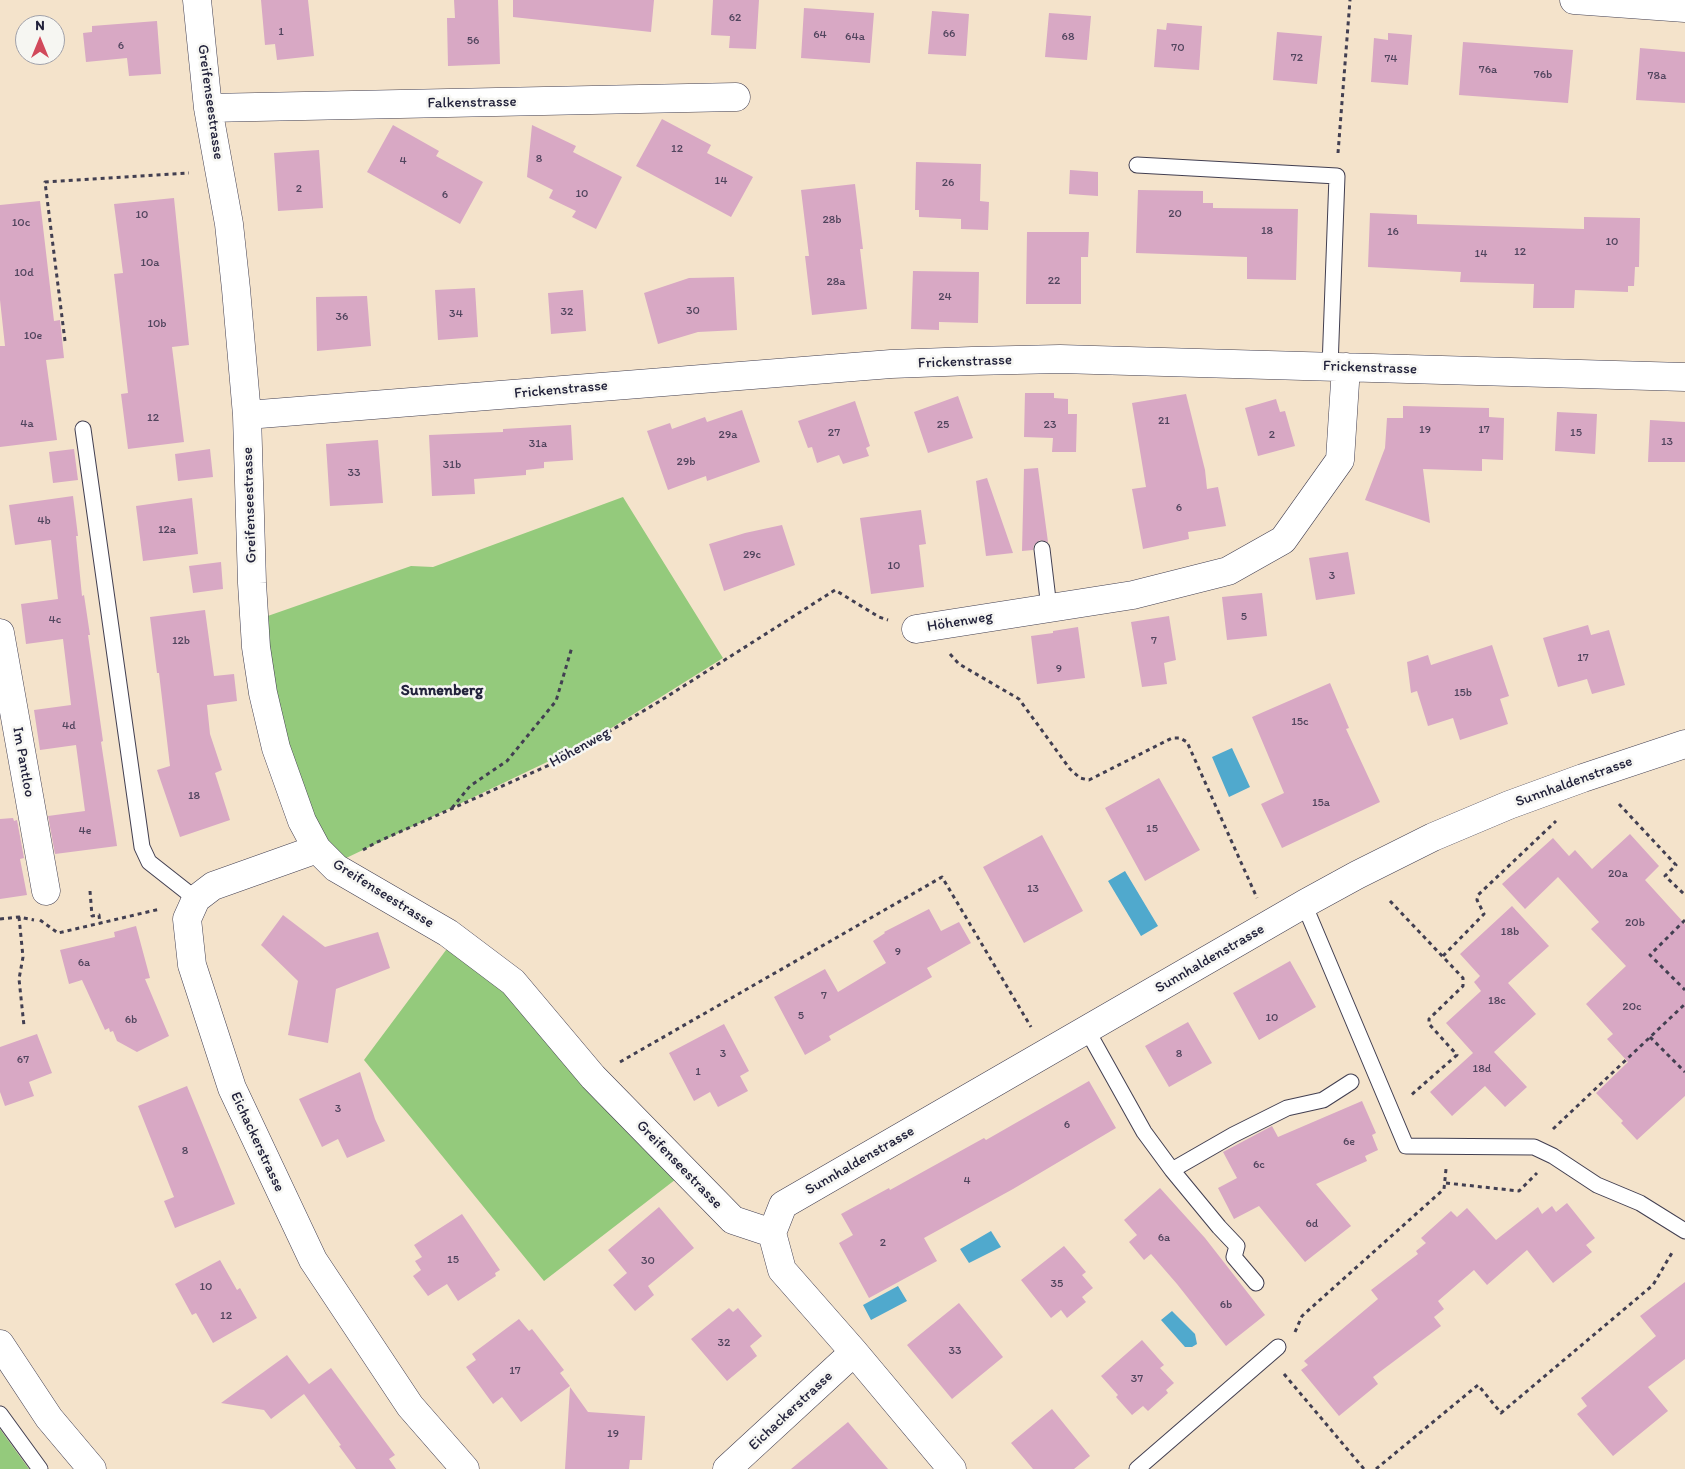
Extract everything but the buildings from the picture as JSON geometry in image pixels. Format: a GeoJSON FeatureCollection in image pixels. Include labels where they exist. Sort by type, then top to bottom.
{"type":"FeatureCollection","features":[{"type":"Feature","properties":{"kind":"street","name":"Greifenseestrasse"},"geometry":{"type":"LineString","coordinates":[[197,0],[208,108],[229,224],[236,289],[247,415],[253,608],[263,694],[276,748],[302,821],[317,849],[336,868],[448,933],[513,982],[593,1077],[733,1220],[772,1233]]}},
{"type":"Feature","properties":{"kind":"street"},"geometry":{"type":"LineString","coordinates":[[1574,0],[1685,8]]}},
{"type":"Feature","properties":{"kind":"street","name":"Falkenstrasse"},"geometry":{"type":"LineString","coordinates":[[208,108],[736,98]]}},
{"type":"Feature","properties":{"kind":"street","name":"Frickenstrasse"},"geometry":{"type":"LineString","coordinates":[[247,415],[881,365],[963,361],[1060,359],[1685,377]]}},
{"type":"Feature","properties":{"kind":"street","name":"Höhenweg"},"geometry":{"type":"LineString","coordinates":[[916,630],[1133,595],[1228,571],[1283,540],[1340,460],[1338,367]]}},
{"type":"Feature","properties":{"kind":"street","name":"Im Pantloo"},"geometry":{"type":"LineString","coordinates":[[0,634],[46,891]]}},
{"type":"Feature","properties":{"kind":"street","name":"Sunnhaldenstrasse"},"geometry":{"type":"LineString","coordinates":[[772,1233],[783,1205],[1304,904],[1404,851],[1492,812],[1583,778],[1685,744]]}},
{"type":"Feature","properties":{"kind":"street"},"geometry":{"type":"LineString","coordinates":[[196,899],[213,886],[317,849]]}},
{"type":"Feature","properties":{"kind":"street","name":"Eichackerstrasse"},"geometry":{"type":"LineString","coordinates":[[196,899],[187,920],[192,965],[232,1088],[314,1260],[410,1406],[465,1469]]}},
{"type":"Feature","properties":{"kind":"street"},"geometry":{"type":"LineString","coordinates":[[772,1233],[782,1270],[952,1469]]}},
{"type":"Feature","properties":{"kind":"street"},"geometry":{"type":"LineString","coordinates":[[0,1344],[49,1418],[92,1469]]}},
{"type":"Feature","properties":{"kind":"street","name":"Eichackerstrasse"},"geometry":{"type":"LineString","coordinates":[[727,1469],[854,1352]]}},
{"type":"Feature","properties":{"kind":"lane"},"geometry":{"type":"LineString","coordinates":[[1137,165],[1337,176],[1338,367]]}},
{"type":"Feature","properties":{"kind":"lane"},"geometry":{"type":"LineString","coordinates":[[83,429],[142,847],[149,862],[196,899]]}},
{"type":"Feature","properties":{"kind":"lane"},"geometry":{"type":"LineString","coordinates":[[1042,549],[1049,608]]}},
{"type":"Feature","properties":{"kind":"lane"},"geometry":{"type":"LineString","coordinates":[[1304,904],[1406,1146],[1534,1146],[1597,1185],[1640,1203],[1685,1231]]}},
{"type":"Feature","properties":{"kind":"lane"},"geometry":{"type":"LineString","coordinates":[[1087,1030],[1144,1132],[1172,1170],[1237,1246],[1234,1258],[1256,1283]]}},
{"type":"Feature","properties":{"kind":"lane"},"geometry":{"type":"LineString","coordinates":[[1172,1170],[1233,1135],[1287,1108],[1323,1100],[1351,1082]]}},
{"type":"Feature","properties":{"kind":"lane"},"geometry":{"type":"LineString","coordinates":[[1137,1469],[1278,1347]]}},
{"type":"Feature","properties":{"kind":"lane"},"geometry":{"type":"LineString","coordinates":[[0,1414],[40,1469]]}},
{"type":"Feature","properties":{"kind":"path"},"geometry":{"type":"LineString","coordinates":[[1337,176],[1350,0]]}},
{"type":"Feature","properties":{"kind":"path"},"geometry":{"type":"LineString","coordinates":[[65,341],[45,182],[220,171]]}},
{"type":"Feature","properties":{"kind":"path","name":"Höhenweg"},"geometry":{"type":"LineString","coordinates":[[336,868],[375,843],[566,758],[835,590],[879,617],[916,630]]}},
{"type":"Feature","properties":{"kind":"path"},"geometry":{"type":"LineString","coordinates":[[916,630],[959,664],[1019,699],[1070,769],[1080,778],[1089,780],[1172,738],[1180,738],[1187,742],[1258,899]]}},
{"type":"Feature","properties":{"kind":"path"},"geometry":{"type":"LineString","coordinates":[[452,808],[470,786],[507,760],[556,701],[572,646]]}},
{"type":"Feature","properties":{"kind":"path"},"geometry":{"type":"LineString","coordinates":[[1619,804],[1676,865],[1665,876],[1685,895]]}},
{"type":"Feature","properties":{"kind":"path"},"geometry":{"type":"LineString","coordinates":[[1442,956],[1484,914],[1476,900],[1478,895],[1557,820]]}},
{"type":"Feature","properties":{"kind":"path"},"geometry":{"type":"LineString","coordinates":[[593,1077],[942,877],[1032,1029]]}},
{"type":"Feature","properties":{"kind":"path"},"geometry":{"type":"LineString","coordinates":[[90,891],[92,916],[99,915],[100,924]]}},
{"type":"Feature","properties":{"kind":"path"},"geometry":{"type":"LineString","coordinates":[[1390,901],[1463,978],[1463,986],[1429,1018],[1429,1024],[1456,1055],[1392,1112]]}},
{"type":"Feature","properties":{"kind":"path"},"geometry":{"type":"LineString","coordinates":[[45,924],[58,933],[155,910]]}},
{"type":"Feature","properties":{"kind":"path"},"geometry":{"type":"LineString","coordinates":[[0,919],[19,917],[40,920]]}},
{"type":"Feature","properties":{"kind":"path"},"geometry":{"type":"LineString","coordinates":[[19,917],[23,957],[19,979],[24,1026]]}},
{"type":"Feature","properties":{"kind":"path"},"geometry":{"type":"LineString","coordinates":[[1685,920],[1650,955],[1685,990]]}},
{"type":"Feature","properties":{"kind":"path"},"geometry":{"type":"LineString","coordinates":[[1534,1146],[1685,1004]]}},
{"type":"Feature","properties":{"kind":"path"},"geometry":{"type":"LineString","coordinates":[[1650,1037],[1685,1072]]}},
{"type":"Feature","properties":{"kind":"path"},"geometry":{"type":"LineString","coordinates":[[1295,1333],[1302,1316],[1444,1189],[1446,1183],[1445,1146]]}},
{"type":"Feature","properties":{"kind":"path"},"geometry":{"type":"LineString","coordinates":[[1446,1183],[1519,1191],[1552,1156]]}},
{"type":"Feature","properties":{"kind":"path"},"geometry":{"type":"LineString","coordinates":[[1376,1469],[1478,1386],[1501,1413],[1653,1285],[1685,1231]]}},
{"type":"Feature","properties":{"kind":"path"},"geometry":{"type":"LineString","coordinates":[[1279,1368],[1364,1469]]}},
{"type":"Feature","properties":{"kind":"green space"},"geometry":{"type":"Polygon","coordinates":[[[623,497],[723,658],[589,742],[342,860],[316,835],[275,721],[262,618],[411,566],[433,567],[623,497]]]}},
{"type":"Feature","properties":{"kind":"green space"},"geometry":{"type":"Polygon","coordinates":[[[449,946],[528,1008],[680,1176],[544,1281],[364,1060],[449,946]]]}},
{"type":"Feature","properties":{"kind":"green space"},"geometry":{"type":"Polygon","coordinates":[[[0,1429],[29,1469],[0,1469],[0,1429]]]}},
{"type":"Feature","properties":{"kind":"water"},"geometry":{"type":"Polygon","coordinates":[[[1232,748],[1250,787],[1229,797],[1212,757],[1232,748]]]}},
{"type":"Feature","properties":{"kind":"water"},"geometry":{"type":"Polygon","coordinates":[[[1125,871],[1158,926],[1141,936],[1108,881],[1125,871]]]}},
{"type":"Feature","properties":{"kind":"water"},"geometry":{"type":"Polygon","coordinates":[[[991,1231],[1001,1247],[969,1263],[960,1249],[991,1231]]]}},
{"type":"Feature","properties":{"kind":"water"},"geometry":{"type":"Polygon","coordinates":[[[898,1286],[907,1301],[871,1320],[863,1305],[898,1286]]]}},
{"type":"Feature","properties":{"kind":"water"},"geometry":{"type":"Polygon","coordinates":[[[1172,1311],[1195,1334],[1197,1344],[1192,1347],[1185,1347],[1161,1320],[1172,1311]]]}},
{"type":"Feature","properties":{"kind":"district","name":"Sunnenberg"},"geometry":{"type":"Point","coordinates":[442,691]}}]}
